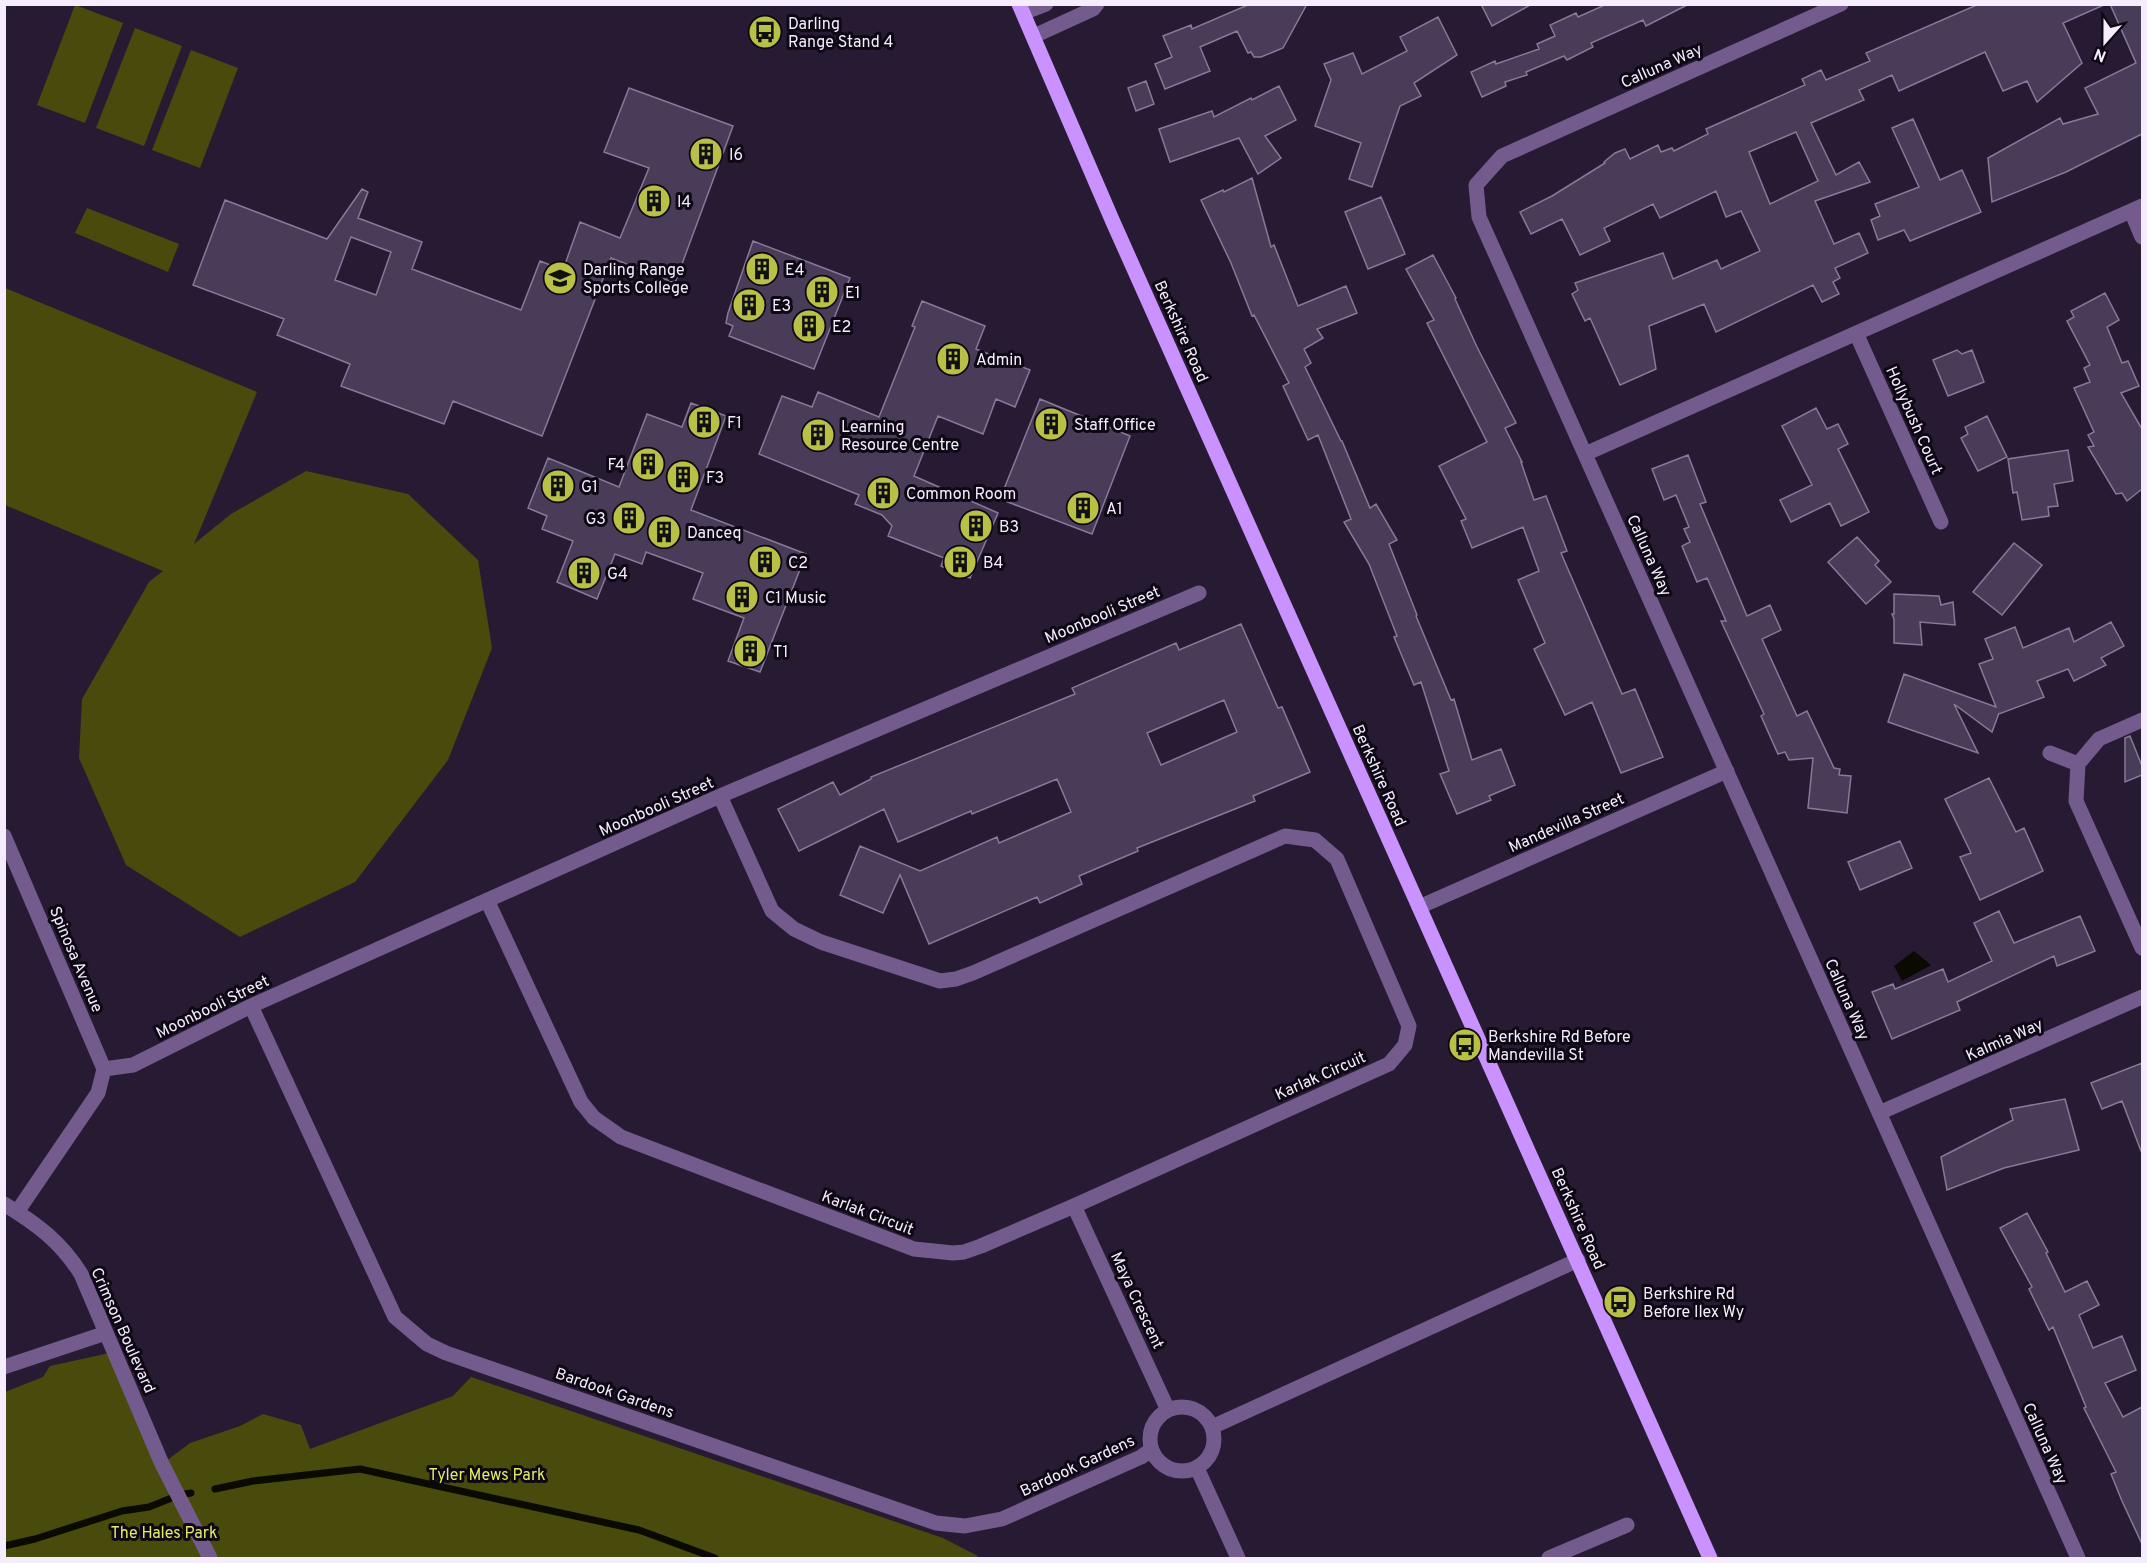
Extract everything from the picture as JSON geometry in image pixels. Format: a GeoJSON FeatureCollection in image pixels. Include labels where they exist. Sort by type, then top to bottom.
{"type":"FeatureCollection","features":[{"type":"Feature","properties":{"kind":"main road","name":"Berkshire Road"},"geometry":{"type":"LineString","coordinates":[[1021,9],[1113,222],[1710,1558]]}},
{"type":"Feature","properties":{"kind":"street"},"geometry":{"type":"LineString","coordinates":[[1021,9],[1046,4]]}},
{"type":"Feature","properties":{"kind":"street"},"geometry":{"type":"LineString","coordinates":[[1034,36],[1093,9],[1097,4]]}},
{"type":"Feature","properties":{"kind":"street","name":"Calluna Way"},"geometry":{"type":"LineString","coordinates":[[1841,4],[1502,156],[1476,185],[1479,217],[2078,1558]]}},
{"type":"Feature","properties":{"kind":"street"},"geometry":{"type":"LineString","coordinates":[[1585,454],[2137,209],[2142,237]]}},
{"type":"Feature","properties":{"kind":"street","name":"Hollybush Court"},"geometry":{"type":"LineString","coordinates":[[1856,333],[1941,522]]}},
{"type":"Feature","properties":{"kind":"street","name":"Moonbooli Street"},"geometry":{"type":"LineString","coordinates":[[104,1069],[133,1065],[251,1006],[720,796],[1199,593]]}},
{"type":"Feature","properties":{"kind":"street"},"geometry":{"type":"LineString","coordinates":[[2142,720],[2099,739],[2078,764],[2076,801],[2142,948]]}},
{"type":"Feature","properties":{"kind":"street"},"geometry":{"type":"LineString","coordinates":[[2050,753],[2078,764]]}},
{"type":"Feature","properties":{"kind":"street","name":"Mandevilla Street"},"geometry":{"type":"LineString","coordinates":[[1419,906],[1727,771]]}},
{"type":"Feature","properties":{"kind":"street","name":"Karlak Circuit"},"geometry":{"type":"LineString","coordinates":[[487,900],[581,1102],[594,1118],[621,1137],[914,1249],[964,1252],[1074,1206],[1389,1064],[1406,1045],[1409,1026],[1337,859],[1315,840],[1284,836],[973,973],[956,979],[940,981],[820,942],[794,929],[772,911],[720,796]]}},
{"type":"Feature","properties":{"kind":"street","name":"Spinosa Avenue"},"geometry":{"type":"LineString","coordinates":[[4,836],[104,1069]]}},
{"type":"Feature","properties":{"kind":"street","name":"Kalmia Way"},"geometry":{"type":"LineString","coordinates":[[1879,1113],[2142,997]]}},
{"type":"Feature","properties":{"kind":"street","name":"Bardook Gardens"},"geometry":{"type":"LineString","coordinates":[[251,1006],[395,1317],[427,1344],[446,1353],[936,1523],[964,1526],[1002,1519],[1141,1457],[1151,1450]]}},
{"type":"Feature","properties":{"kind":"street"},"geometry":{"type":"LineString","coordinates":[[11,1208],[98,1093],[104,1069]]}},
{"type":"Feature","properties":{"kind":"street","name":"Maya Crescent"},"geometry":{"type":"LineString","coordinates":[[1074,1206],[1168,1410]]}},
{"type":"Feature","properties":{"kind":"street","name":"Crimson Boulevard"},"geometry":{"type":"LineString","coordinates":[[11,1208],[53,1238],[81,1274],[162,1464],[210,1558]]}},
{"type":"Feature","properties":{"kind":"street"},"geometry":{"type":"LineString","coordinates":[[1212,1427],[1578,1260]]}},
{"type":"Feature","properties":{"kind":"street"},"geometry":{"type":"LineString","coordinates":[[4,1367],[106,1333]]}},
{"type":"Feature","properties":{"kind":"street"},"geometry":{"type":"LineString","coordinates":[[1188,1407],[1198,1411],[1212,1427],[1214,1436],[1210,1455],[1197,1468],[1175,1471],[1165,1467],[1151,1450],[1151,1431],[1154,1423],[1168,1410],[1188,1407]]}},
{"type":"Feature","properties":{"kind":"street"},"geometry":{"type":"LineString","coordinates":[[1197,1468],[1238,1558]]}},
{"type":"Feature","properties":{"kind":"street"},"geometry":{"type":"LineString","coordinates":[[1550,1558],[1627,1525]]}},
{"type":"Feature","properties":{"kind":"green space"},"geometry":{"type":"Polygon","coordinates":[[[75,5],[123,23],[85,123],[37,105],[75,5]]]}},
{"type":"Feature","properties":{"kind":"green space"},"geometry":{"type":"Polygon","coordinates":[[[135,28],[182,46],[144,146],[96,128],[135,28]]]}},
{"type":"Feature","properties":{"kind":"green space"},"geometry":{"type":"Polygon","coordinates":[[[191,50],[238,68],[200,168],[152,150],[191,50]]]}},
{"type":"Feature","properties":{"kind":"green space"},"geometry":{"type":"Polygon","coordinates":[[[87,208],[179,244],[168,272],[75,233],[87,208]]]}},
{"type":"Feature","properties":{"kind":"green space"},"geometry":{"type":"Polygon","coordinates":[[[5,288],[257,392],[194,544],[231,514],[306,471],[408,494],[478,560],[492,648],[448,760],[355,882],[240,937],[126,865],[79,758],[82,699],[149,582],[163,571],[5,505],[5,288]]]}},
{"type":"Feature","properties":{"kind":"green space"},"geometry":{"type":"Polygon","coordinates":[[[114,1352],[162,1464],[190,1443],[240,1426],[263,1414],[301,1425],[310,1449],[453,1396],[471,1377],[943,1538],[979,1558],[5,1558],[5,1392],[43,1377],[50,1366],[114,1352]]]}},
{"type":"Feature","properties":{"kind":"shaded area"},"geometry":{"type":"Polygon","coordinates":[[[1914,951],[1931,965],[1902,981],[1894,966],[1914,951]]]}},
{"type":"Feature","properties":{"kind":"building"},"geometry":{"type":"Polygon","coordinates":[[[1250,4],[1307,4],[1283,48],[1261,57],[1254,57],[1251,52],[1248,53],[1237,31],[1200,47],[1210,71],[1165,89],[1155,64],[1172,57],[1163,36],[1191,25],[1192,29],[1250,4]]]}},
{"type":"Feature","properties":{"kind":"building"},"geometry":{"type":"Polygon","coordinates":[[[1481,4],[1532,4],[1492,26],[1481,4]]]}},
{"type":"Feature","properties":{"kind":"building"},"geometry":{"type":"Polygon","coordinates":[[[1607,4],[1689,4],[1646,26],[1643,20],[1591,43],[1593,47],[1567,60],[1564,56],[1526,72],[1527,75],[1505,82],[1506,86],[1482,97],[1471,72],[1495,61],[1496,64],[1539,49],[1537,44],[1555,36],[1550,25],[1576,13],[1578,17],[1607,4]]]}},
{"type":"Feature","properties":{"kind":"building"},"geometry":{"type":"Polygon","coordinates":[[[1979,4],[2106,4],[2063,23],[2082,63],[2037,102],[2027,81],[2003,91],[1985,52],[1899,91],[1892,75],[1859,90],[1864,100],[1811,123],[1836,175],[1859,162],[1870,182],[1815,201],[1834,244],[1859,233],[1868,253],[1835,268],[1840,278],[1833,282],[1839,294],[1822,302],[1813,285],[1716,332],[1704,304],[1649,326],[1656,369],[1620,385],[1590,318],[1585,321],[1572,294],[1578,290],[1575,283],[1663,253],[1673,279],[1717,260],[1721,269],[1760,251],[1741,211],[1726,217],[1716,191],[1660,218],[1653,204],[1604,228],[1610,241],[1580,255],[1562,219],[1531,234],[1520,212],[1552,196],[1605,163],[1615,153],[1625,149],[1630,159],[1658,145],[1661,152],[1672,148],[1674,151],[1708,134],[1706,129],[1805,85],[1802,79],[1821,70],[1826,80],[1870,61],[1866,53],[1979,4]],[[1796,132],[1749,152],[1770,204],[1818,181],[1796,132]]]}},
{"type":"Feature","properties":{"kind":"building"},"geometry":{"type":"Polygon","coordinates":[[[2110,4],[2142,4],[2142,134],[2066,172],[1992,202],[1988,158],[2060,118],[2063,124],[2098,114],[2085,88],[2136,63],[2110,4]]]}},
{"type":"Feature","properties":{"kind":"building"},"geometry":{"type":"Polygon","coordinates":[[[1438,17],[1457,55],[1414,83],[1421,96],[1400,106],[1372,187],[1349,179],[1361,143],[1315,126],[1331,80],[1324,64],[1353,53],[1362,74],[1407,51],[1400,37],[1438,17]]]}},
{"type":"Feature","properties":{"kind":"building"},"geometry":{"type":"Polygon","coordinates":[[[1146,81],[1154,104],[1136,111],[1128,88],[1146,81]]]}},
{"type":"Feature","properties":{"kind":"building"},"geometry":{"type":"Polygon","coordinates":[[[1279,86],[1296,120],[1265,136],[1281,158],[1258,174],[1239,138],[1170,162],[1159,129],[1212,111],[1214,117],[1279,86]]]}},
{"type":"Feature","properties":{"kind":"building"},"geometry":{"type":"Polygon","coordinates":[[[629,88],[733,126],[675,283],[611,258],[542,436],[453,401],[444,424],[341,386],[350,364],[277,335],[284,319],[193,285],[225,200],[327,239],[362,189],[368,192],[358,218],[422,242],[412,269],[521,310],[540,261],[563,270],[580,222],[620,238],[649,168],[604,152],[629,88]],[[351,237],[335,280],[376,295],[391,252],[351,237]]]}},
{"type":"Feature","properties":{"kind":"building"},"geometry":{"type":"Polygon","coordinates":[[[1913,119],[1940,180],[1962,170],[1981,212],[1910,241],[1904,230],[1878,240],[1871,220],[1880,216],[1875,204],[1919,187],[1892,128],[1913,119]]]}},
{"type":"Feature","properties":{"kind":"building"},"geometry":{"type":"Polygon","coordinates":[[[1252,178],[1271,247],[1274,245],[1298,306],[1346,286],[1357,313],[1317,329],[1323,338],[1304,349],[1311,363],[1305,367],[1342,441],[1370,508],[1376,504],[1397,540],[1389,544],[1451,700],[1454,699],[1472,760],[1501,749],[1515,785],[1489,796],[1491,800],[1457,814],[1440,774],[1449,771],[1421,682],[1414,685],[1394,637],[1397,636],[1369,564],[1344,522],[1351,519],[1318,435],[1308,440],[1283,386],[1289,383],[1254,315],[1252,316],[1231,263],[1201,200],[1252,178]]]}},
{"type":"Feature","properties":{"kind":"building"},"geometry":{"type":"Polygon","coordinates":[[[1381,197],[1405,254],[1368,269],[1345,212],[1381,197]]]}},
{"type":"Feature","properties":{"kind":"building"},"geometry":{"type":"Polygon","coordinates":[[[753,241],[850,278],[814,369],[729,336],[733,326],[726,323],[728,313],[753,241]]]}},
{"type":"Feature","properties":{"kind":"building"},"geometry":{"type":"Polygon","coordinates":[[[1433,255],[1516,423],[1505,428],[1522,462],[1534,500],[1546,496],[1567,551],[1561,553],[1622,694],[1635,689],[1663,757],[1621,773],[1592,702],[1565,715],[1534,649],[1545,643],[1518,580],[1539,571],[1523,527],[1472,548],[1461,521],[1466,519],[1439,466],[1487,442],[1427,323],[1434,320],[1406,269],[1433,255]]]}},
{"type":"Feature","properties":{"kind":"building"},"geometry":{"type":"Polygon","coordinates":[[[2105,293],[2119,320],[2107,327],[2122,363],[2128,361],[2139,386],[2121,393],[2142,429],[2142,489],[2127,501],[2122,493],[2116,494],[2088,447],[2094,446],[2088,435],[2094,432],[2074,388],[2090,382],[2084,368],[2090,365],[2067,321],[2074,317],[2071,311],[2105,293]]]}},
{"type":"Feature","properties":{"kind":"building"},"geometry":{"type":"Polygon","coordinates":[[[922,301],[985,326],[976,349],[1030,370],[1015,407],[996,399],[983,434],[938,416],[914,476],[998,513],[970,578],[941,566],[944,558],[888,536],[892,526],[882,515],[855,504],[859,495],[759,454],[782,396],[812,407],[818,392],[879,417],[915,327],[912,326],[922,301]]]}},
{"type":"Feature","properties":{"kind":"building"},"geometry":{"type":"Polygon","coordinates":[[[1957,350],[1962,354],[1972,350],[1984,382],[1948,396],[1933,360],[1957,350]]]}},
{"type":"Feature","properties":{"kind":"building"},"geometry":{"type":"Polygon","coordinates":[[[1040,399],[1130,436],[1092,534],[1000,499],[1040,399]]]}},
{"type":"Feature","properties":{"kind":"building"},"geometry":{"type":"Polygon","coordinates":[[[691,403],[726,416],[691,510],[806,554],[760,672],[728,661],[744,618],[693,599],[703,573],[646,552],[642,564],[615,554],[597,599],[557,582],[573,541],[542,529],[547,516],[528,508],[548,458],[619,487],[647,414],[682,427],[691,403]]]}},
{"type":"Feature","properties":{"kind":"building"},"geometry":{"type":"Polygon","coordinates":[[[1816,408],[1827,429],[1838,424],[1848,444],[1838,449],[1869,512],[1841,526],[1830,503],[1791,522],[1780,500],[1812,485],[1782,426],[1816,408]]]}},
{"type":"Feature","properties":{"kind":"building"},"geometry":{"type":"Polygon","coordinates":[[[1987,416],[2007,457],[1978,471],[1961,438],[1968,434],[1965,427],[1987,416]]]}},
{"type":"Feature","properties":{"kind":"building"},"geometry":{"type":"Polygon","coordinates":[[[2068,450],[2073,481],[2054,484],[2058,506],[2048,507],[2049,516],[2022,520],[2017,492],[2013,493],[2008,459],[2068,450]]]}},
{"type":"Feature","properties":{"kind":"building"},"geometry":{"type":"Polygon","coordinates":[[[1688,455],[1706,502],[1700,504],[1747,616],[1770,605],[1781,630],[1762,639],[1797,716],[1807,711],[1834,768],[1840,769],[1839,775],[1851,776],[1847,813],[1808,808],[1813,758],[1789,760],[1785,752],[1778,754],[1761,716],[1764,714],[1721,621],[1726,621],[1707,578],[1697,582],[1682,546],[1690,542],[1684,529],[1689,527],[1676,495],[1664,500],[1652,469],[1688,455]]]}},
{"type":"Feature","properties":{"kind":"building"},"geometry":{"type":"Polygon","coordinates":[[[1857,537],[1879,561],[1875,565],[1891,582],[1866,604],[1828,562],[1857,537]]]}},
{"type":"Feature","properties":{"kind":"building"},"geometry":{"type":"Polygon","coordinates":[[[2014,543],[2042,565],[2002,615],[1973,592],[2014,543]]]}},
{"type":"Feature","properties":{"kind":"building"},"geometry":{"type":"Polygon","coordinates":[[[1894,594],[1939,596],[1941,605],[1953,602],[1955,625],[1920,622],[1922,645],[1894,643],[1892,614],[1894,614],[1894,594]]]}},
{"type":"Feature","properties":{"kind":"building"},"geometry":{"type":"Polygon","coordinates":[[[2111,622],[2124,646],[2101,658],[2106,665],[2074,681],[2068,669],[2037,681],[2044,697],[1999,713],[1992,732],[1954,704],[1978,753],[1888,722],[1904,674],[1996,707],[1979,664],[1993,659],[1985,639],[2015,627],[2023,648],[2069,628],[2074,642],[2111,622]]]}},
{"type":"Feature","properties":{"kind":"building"},"geometry":{"type":"Polygon","coordinates":[[[1241,624],[1278,708],[1282,707],[1310,772],[1253,796],[1255,801],[1137,848],[1138,851],[1079,876],[1082,884],[1040,903],[1037,897],[929,944],[900,875],[883,913],[840,895],[860,846],[920,871],[997,837],[999,843],[1071,812],[1057,779],[972,814],[971,811],[898,842],[884,809],[799,851],[778,809],[833,782],[840,795],[871,777],[1075,694],[1072,688],[1176,643],[1179,650],[1241,624]],[[1224,700],[1147,733],[1161,765],[1237,732],[1224,700]]]}},
{"type":"Feature","properties":{"kind":"building"},"geometry":{"type":"Polygon","coordinates":[[[2130,736],[2142,766],[2142,775],[2125,782],[2125,738],[2130,736]]]}},
{"type":"Feature","properties":{"kind":"building"},"geometry":{"type":"Polygon","coordinates":[[[1989,778],[2016,832],[2024,828],[2043,871],[1980,900],[1960,857],[1971,853],[1945,799],[1989,778]]]}},
{"type":"Feature","properties":{"kind":"building"},"geometry":{"type":"Polygon","coordinates":[[[1900,841],[1912,868],[1860,890],[1848,862],[1900,841]]]}},
{"type":"Feature","properties":{"kind":"building"},"geometry":{"type":"Polygon","coordinates":[[[1999,911],[2014,943],[2080,916],[2095,951],[2057,966],[2054,956],[1957,1002],[1960,1010],[1892,1039],[1872,992],[1893,984],[1895,989],[1943,969],[1948,982],[1992,961],[1974,923],[1999,911]]]}},
{"type":"Feature","properties":{"kind":"building"},"geometry":{"type":"Polygon","coordinates":[[[2142,1063],[2141,1151],[2122,1101],[2102,1109],[2091,1083],[2142,1063]]]}},
{"type":"Feature","properties":{"kind":"building"},"geometry":{"type":"Polygon","coordinates":[[[2065,1099],[2079,1150],[2004,1168],[1947,1190],[1941,1157],[2013,1120],[2010,1109],[2065,1099]]]}},
{"type":"Feature","properties":{"kind":"building"},"geometry":{"type":"Polygon","coordinates":[[[2027,1213],[2048,1252],[2046,1253],[2065,1292],[2087,1281],[2099,1305],[2079,1315],[2093,1348],[2122,1336],[2136,1370],[2105,1383],[2123,1417],[2142,1407],[2142,1544],[2111,1474],[2116,1472],[2084,1408],[2086,1407],[2053,1327],[2049,1330],[2029,1289],[2032,1287],[2000,1228],[2027,1213]]]}},
{"type":"Feature","properties":{"kind":"waterway"},"geometry":{"type":"LineString","coordinates":[[215,1489],[253,1481],[360,1469],[639,1530],[715,1558]]}},
{"type":"Feature","properties":{"kind":"waterway"},"geometry":{"type":"LineString","coordinates":[[4,1546],[35,1539],[122,1511],[149,1507],[179,1495],[191,1493]]}},
{"type":"Feature","properties":{"kind":"place","name":"Darling Range Stand 4"},"geometry":{"type":"Point","coordinates":[765,32]}},
{"type":"Feature","properties":{"kind":"place","name":"I6"},"geometry":{"type":"Point","coordinates":[706,154]}},
{"type":"Feature","properties":{"kind":"place","name":"I4"},"geometry":{"type":"Point","coordinates":[654,201]}},
{"type":"Feature","properties":{"kind":"place","name":"E4"},"geometry":{"type":"Point","coordinates":[762,269]}},
{"type":"Feature","properties":{"kind":"place","name":"Darling Range Sports College"},"geometry":{"type":"Point","coordinates":[560,278]}},
{"type":"Feature","properties":{"kind":"place","name":"E1"},"geometry":{"type":"Point","coordinates":[822,292]}},
{"type":"Feature","properties":{"kind":"place","name":"E3"},"geometry":{"type":"Point","coordinates":[749,305]}},
{"type":"Feature","properties":{"kind":"place","name":"E2"},"geometry":{"type":"Point","coordinates":[809,326]}},
{"type":"Feature","properties":{"kind":"place","name":"Admin"},"geometry":{"type":"Point","coordinates":[953,359]}},
{"type":"Feature","properties":{"kind":"place","name":"F1"},"geometry":{"type":"Point","coordinates":[704,422]}},
{"type":"Feature","properties":{"kind":"place","name":"Staff Office"},"geometry":{"type":"Point","coordinates":[1051,424]}},
{"type":"Feature","properties":{"kind":"place","name":"Learning Resource Centre"},"geometry":{"type":"Point","coordinates":[818,435]}},
{"type":"Feature","properties":{"kind":"place","name":"F4"},"geometry":{"type":"Point","coordinates":[648,464]}},
{"type":"Feature","properties":{"kind":"place","name":"F3"},"geometry":{"type":"Point","coordinates":[683,477]}},
{"type":"Feature","properties":{"kind":"place","name":"G1"},"geometry":{"type":"Point","coordinates":[558,486]}},
{"type":"Feature","properties":{"kind":"place","name":"Common Room"},"geometry":{"type":"Point","coordinates":[883,493]}},
{"type":"Feature","properties":{"kind":"place","name":"A1"},"geometry":{"type":"Point","coordinates":[1083,508]}},
{"type":"Feature","properties":{"kind":"place","name":"G3"},"geometry":{"type":"Point","coordinates":[629,518]}},
{"type":"Feature","properties":{"kind":"place","name":"B3"},"geometry":{"type":"Point","coordinates":[976,526]}},
{"type":"Feature","properties":{"kind":"place","name":"Danceq"},"geometry":{"type":"Point","coordinates":[664,532]}},
{"type":"Feature","properties":{"kind":"place","name":"C2"},"geometry":{"type":"Point","coordinates":[765,562]}},
{"type":"Feature","properties":{"kind":"place","name":"B4"},"geometry":{"type":"Point","coordinates":[960,562]}},
{"type":"Feature","properties":{"kind":"place","name":"G4"},"geometry":{"type":"Point","coordinates":[584,573]}},
{"type":"Feature","properties":{"kind":"place","name":"C1 Music"},"geometry":{"type":"Point","coordinates":[742,597]}},
{"type":"Feature","properties":{"kind":"place","name":"T1"},"geometry":{"type":"Point","coordinates":[750,651]}},
{"type":"Feature","properties":{"kind":"place","name":"Berkshire Rd Before Mandevilla St"},"geometry":{"type":"Point","coordinates":[1465,1045]}},
{"type":"Feature","properties":{"kind":"place","name":"Berkshire Rd Before Ilex Wy"},"geometry":{"type":"Point","coordinates":[1620,1302]}},
{"type":"Feature","properties":{"kind":"park label","name":"Tyler Mews Park"},"geometry":{"type":"Point","coordinates":[487,1474]}},
{"type":"Feature","properties":{"kind":"park label","name":"The Hales Park"},"geometry":{"type":"Point","coordinates":[164,1532]}}]}
